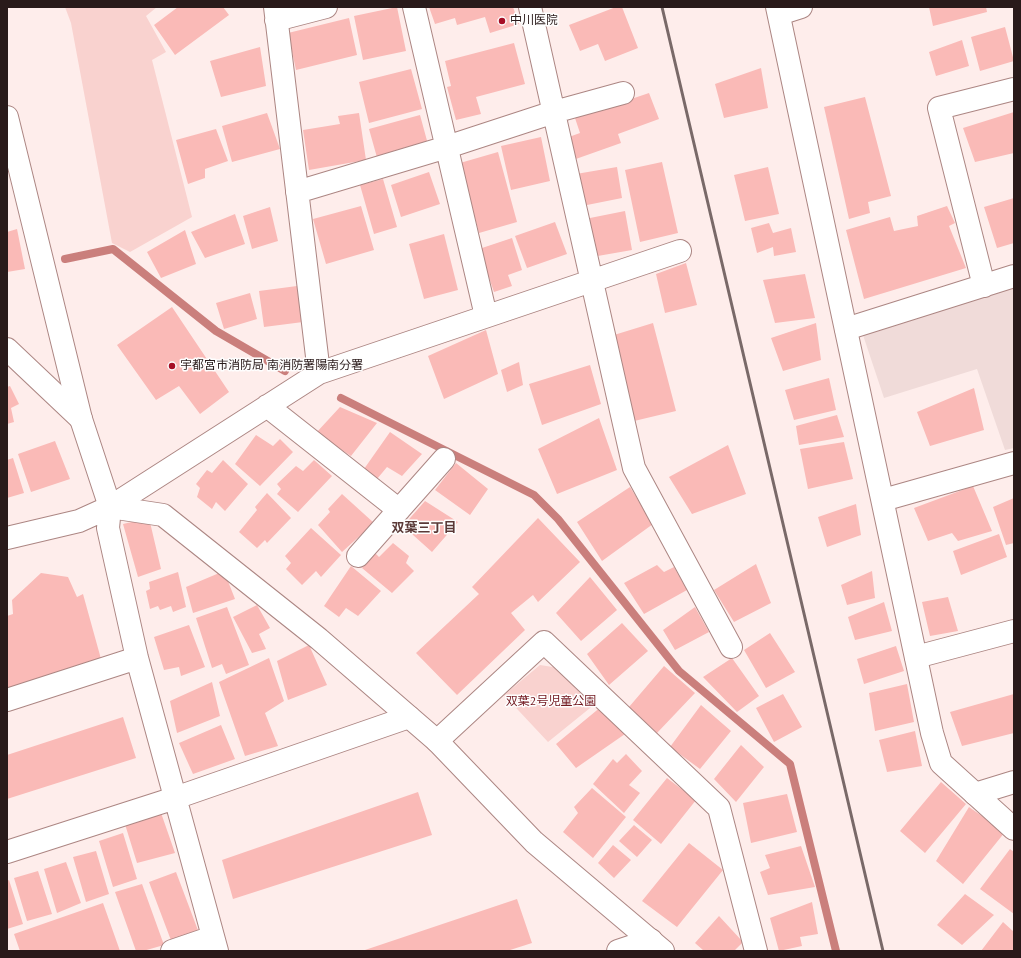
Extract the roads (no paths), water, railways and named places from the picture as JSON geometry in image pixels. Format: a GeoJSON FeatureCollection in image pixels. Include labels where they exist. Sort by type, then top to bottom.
{"type":"FeatureCollection","features":[{"type":"Feature","properties":{"kind":"street"},"geometry":{"type":"LineString","coordinates":[[320,373],[276,13],[326,7]]}},
{"type":"Feature","properties":{"kind":"street"},"geometry":{"type":"LineString","coordinates":[[414,7],[486,316]]}},
{"type":"Feature","properties":{"kind":"street"},"geometry":{"type":"LineString","coordinates":[[530,7],[634,468],[731,647]]}},
{"type":"Feature","properties":{"kind":"street"},"geometry":{"type":"LineString","coordinates":[[801,7],[778,10],[932,733],[941,763],[1014,829]]}},
{"type":"Feature","properties":{"kind":"street"},"geometry":{"type":"LineString","coordinates":[[984,286],[939,108],[1014,89]]}},
{"type":"Feature","properties":{"kind":"street"},"geometry":{"type":"LineString","coordinates":[[297,192],[447,147],[554,112],[623,93]]}},
{"type":"Feature","properties":{"kind":"street"},"geometry":{"type":"LineString","coordinates":[[7,117],[81,419],[110,507],[108,528],[137,658],[215,944],[172,951]]}},
{"type":"Feature","properties":{"kind":"street"},"geometry":{"type":"LineString","coordinates":[[7,538],[79,521],[110,507],[320,373],[680,251]]}},
{"type":"Feature","properties":{"kind":"street"},"geometry":{"type":"LineString","coordinates":[[846,329],[1014,276]]}},
{"type":"Feature","properties":{"kind":"street"},"geometry":{"type":"LineString","coordinates":[[7,349],[81,419]]}},
{"type":"Feature","properties":{"kind":"street"},"geometry":{"type":"LineString","coordinates":[[267,406],[400,510]]}},
{"type":"Feature","properties":{"kind":"street"},"geometry":{"type":"LineString","coordinates":[[358,556],[444,459]]}},
{"type":"Feature","properties":{"kind":"street"},"geometry":{"type":"LineString","coordinates":[[883,500],[1014,463]]}},
{"type":"Feature","properties":{"kind":"street"},"geometry":{"type":"LineString","coordinates":[[110,507],[163,515],[319,639],[438,742],[534,842],[657,945]]}},
{"type":"Feature","properties":{"kind":"street"},"geometry":{"type":"LineString","coordinates":[[916,657],[1014,631]]}},
{"type":"Feature","properties":{"kind":"street"},"geometry":{"type":"LineString","coordinates":[[438,742],[544,642],[719,808],[756,951]]}},
{"type":"Feature","properties":{"kind":"street"},"geometry":{"type":"LineString","coordinates":[[7,700],[137,658]]}},
{"type":"Feature","properties":{"kind":"street"},"geometry":{"type":"LineString","coordinates":[[7,852],[175,798],[409,717]]}},
{"type":"Feature","properties":{"kind":"street"},"geometry":{"type":"LineString","coordinates":[[975,794],[1014,782]]}},
{"type":"Feature","properties":{"kind":"street"},"geometry":{"type":"LineString","coordinates":[[618,951],[657,945]]}},
{"type":"Feature","properties":{"kind":"waterway"},"geometry":{"type":"LineString","coordinates":[[65,259],[113,249],[216,331],[285,371]]}},
{"type":"Feature","properties":{"kind":"waterway"},"geometry":{"type":"LineString","coordinates":[[341,398],[534,495],[558,519],[679,671],[790,764],[836,951]]}},
{"type":"Feature","properties":{"kind":"railway"},"geometry":{"type":"LineString","coordinates":[[662,7],[883,951]]}},
{"type":"Feature","properties":{"kind":"place","name":"中川医院"},"geometry":{"type":"Point","coordinates":[502,21]}},
{"type":"Feature","properties":{"kind":"place","name":"宇都宮市消防局 南消防署陽南分署"},"geometry":{"type":"Point","coordinates":[172,366]}},
{"type":"Feature","properties":{"kind":"district","name":"双葉三丁目"},"geometry":{"type":"Point","coordinates":[424,528]}},
{"type":"Feature","properties":{"kind":"park label","name":"双葉2号児童公園"},"geometry":{"type":"Point","coordinates":[551,702]}}]}
